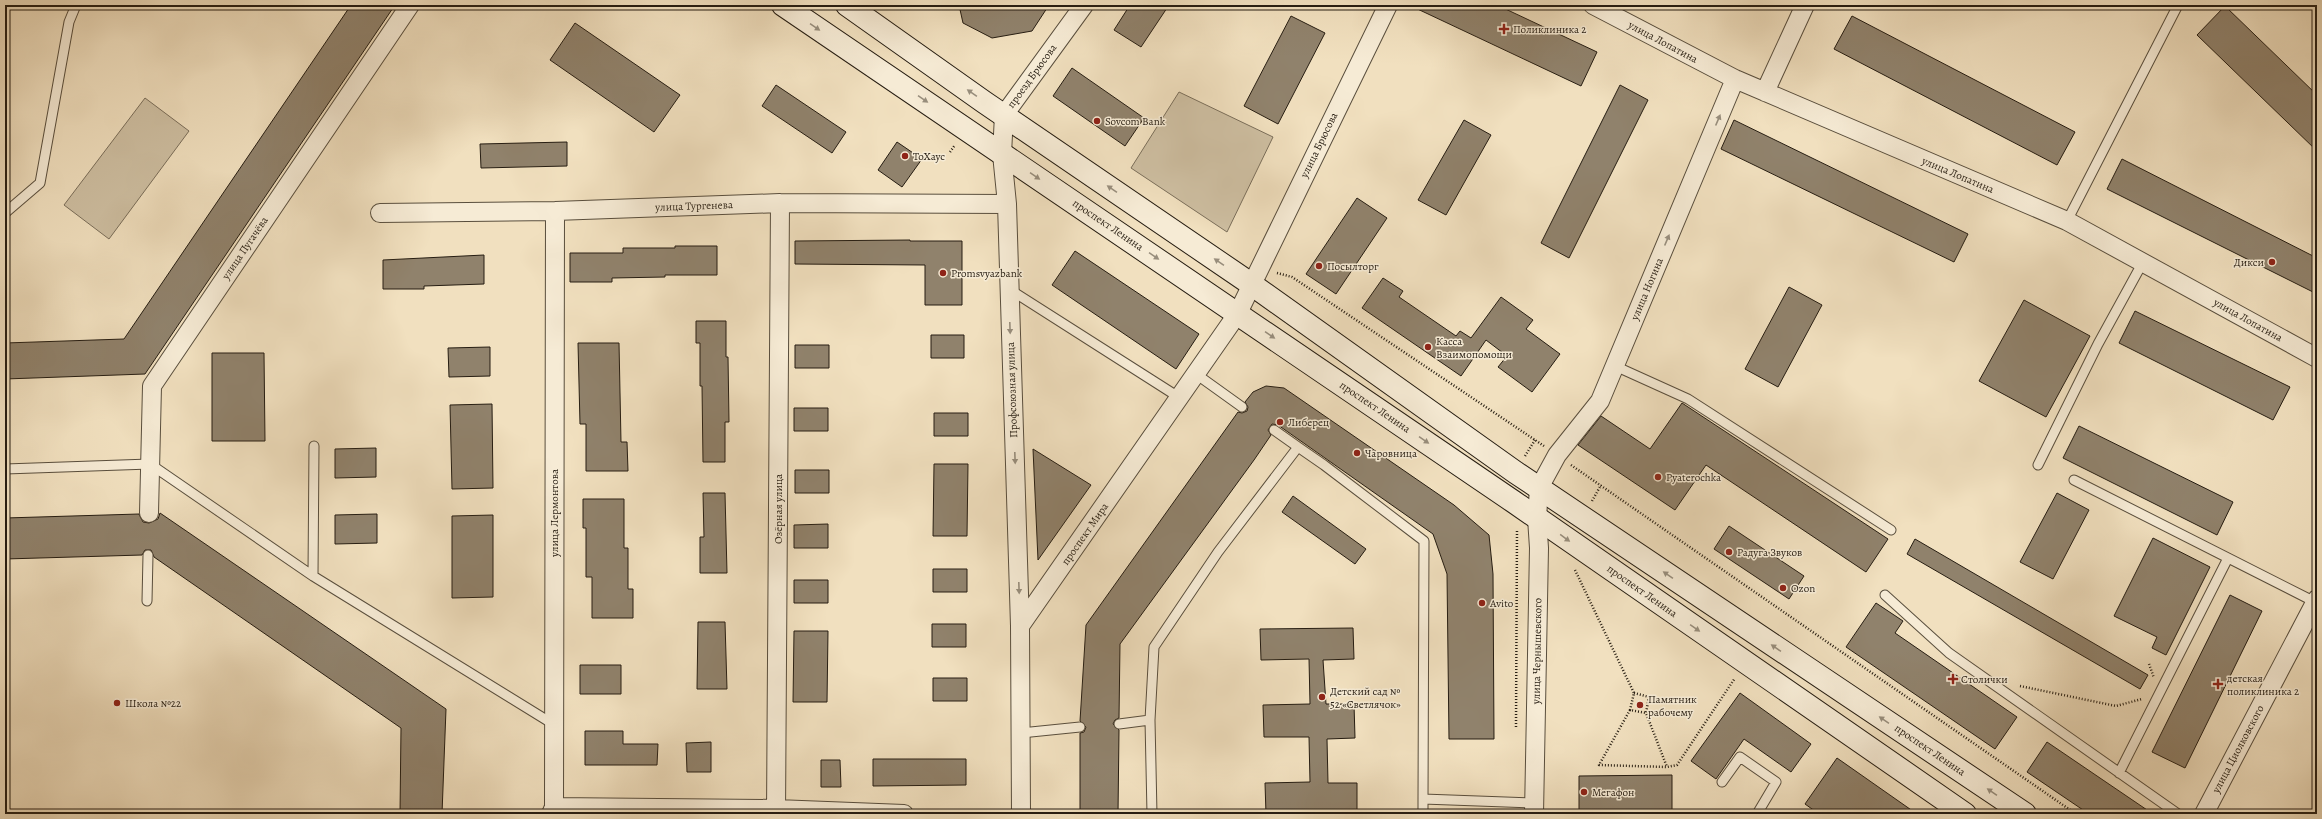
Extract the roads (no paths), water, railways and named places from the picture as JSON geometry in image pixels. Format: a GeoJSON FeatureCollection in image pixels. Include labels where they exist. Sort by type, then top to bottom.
{"type":"FeatureCollection","features":[{"type":"Feature","properties":{"kind":"main road","name":"проспект Ленина"},"geometry":{"type":"LineString","coordinates":[[783,5],[1238,313],[1965,814]]}},
{"type":"Feature","properties":{"kind":"main road","name":"проспект Ленина"},"geometry":{"type":"LineString","coordinates":[[847,5],[1004,115],[1251,284],[1539,488],[2025,814]]}},
{"type":"Feature","properties":{"kind":"street","name":"улица Пугачёва"},"geometry":{"type":"LineString","coordinates":[[149,513],[152,386],[410,5]]}},
{"type":"Feature","properties":{"kind":"street","name":"проезд Брюсова"},"geometry":{"type":"LineString","coordinates":[[1002,154],[1004,115],[1084,5]]}},
{"type":"Feature","properties":{"kind":"street","name":"улица Брюсова"},"geometry":{"type":"LineString","coordinates":[[1251,284],[1388,5]]}},
{"type":"Feature","properties":{"kind":"street","name":"улица Лопатина"},"geometry":{"type":"LineString","coordinates":[[1593,5],[1735,79],[2067,221],[2317,358]]}},
{"type":"Feature","properties":{"kind":"street"},"geometry":{"type":"LineString","coordinates":[[1765,92],[1805,5]]}},
{"type":"Feature","properties":{"kind":"street","name":"улица Ногина"},"geometry":{"type":"LineString","coordinates":[[1539,488],[1557,455],[1600,401],[1735,79]]}},
{"type":"Feature","properties":{"kind":"street","name":"Профсоюзная улица"},"geometry":{"type":"LineString","coordinates":[[1002,154],[1007,204],[1020,626]]}},
{"type":"Feature","properties":{"kind":"street","name":"улица Тургенева"},"geometry":{"type":"LineString","coordinates":[[380,213],[555,211],[780,203],[1007,204]]}},
{"type":"Feature","properties":{"kind":"street","name":"Озёрная улица"},"geometry":{"type":"LineString","coordinates":[[776,811],[780,203]]}},
{"type":"Feature","properties":{"kind":"street","name":"улица Лермонтова"},"geometry":{"type":"LineString","coordinates":[[552,810],[555,211]]}},
{"type":"Feature","properties":{"kind":"street","name":"проспект Мира"},"geometry":{"type":"LineString","coordinates":[[1020,626],[1238,313],[1251,284]]}},
{"type":"Feature","properties":{"kind":"street","name":"улица Чернышевского"},"geometry":{"type":"LineString","coordinates":[[1534,808],[1539,548],[1537,518],[1539,488]]}},
{"type":"Feature","properties":{"kind":"street","name":"улица Циолковского"},"geometry":{"type":"LineString","coordinates":[[2204,814],[2316,601]]}},
{"type":"Feature","properties":{"kind":"street"},"geometry":{"type":"LineString","coordinates":[[1020,626],[1021,814]]}},
{"type":"Feature","properties":{"kind":"street"},"geometry":{"type":"LineString","coordinates":[[552,810],[776,811],[904,814]]}},
{"type":"Feature","properties":{"kind":"lane"},"geometry":{"type":"LineString","coordinates":[[5,213],[40,183],[69,22],[76,5]]}},
{"type":"Feature","properties":{"kind":"lane"},"geometry":{"type":"LineString","coordinates":[[2067,221],[2178,5]]}},
{"type":"Feature","properties":{"kind":"lane"},"geometry":{"type":"LineString","coordinates":[[2038,464],[2098,344],[2143,262]]}},
{"type":"Feature","properties":{"kind":"lane"},"geometry":{"type":"LineString","coordinates":[[1009,289],[1180,398]]}},
{"type":"Feature","properties":{"kind":"lane"},"geometry":{"type":"LineString","coordinates":[[1615,366],[1688,399],[1891,530]]}},
{"type":"Feature","properties":{"kind":"lane"},"geometry":{"type":"LineString","coordinates":[[1196,374],[1242,407]]}},
{"type":"Feature","properties":{"kind":"lane"},"geometry":{"type":"LineString","coordinates":[[1274,430],[1324,464],[1424,541],[1423,814]]}},
{"type":"Feature","properties":{"kind":"lane"},"geometry":{"type":"LineString","coordinates":[[313,576],[314,446]]}},
{"type":"Feature","properties":{"kind":"lane"},"geometry":{"type":"LineString","coordinates":[[1152,814],[1150,720],[1154,647],[1218,552],[1298,447]]}},
{"type":"Feature","properties":{"kind":"lane"},"geometry":{"type":"LineString","coordinates":[[5,469],[150,464],[313,576],[553,724]]}},
{"type":"Feature","properties":{"kind":"lane"},"geometry":{"type":"LineString","coordinates":[[2074,480],[2316,601]]}},
{"type":"Feature","properties":{"kind":"lane"},"geometry":{"type":"LineString","coordinates":[[147,601],[148,555]]}},
{"type":"Feature","properties":{"kind":"lane"},"geometry":{"type":"LineString","coordinates":[[2120,772],[2228,558]]}},
{"type":"Feature","properties":{"kind":"lane"},"geometry":{"type":"LineString","coordinates":[[1885,595],[1949,653],[1990,680],[2178,814]]}},
{"type":"Feature","properties":{"kind":"lane"},"geometry":{"type":"LineString","coordinates":[[1119,724],[1150,720]]}},
{"type":"Feature","properties":{"kind":"lane"},"geometry":{"type":"LineString","coordinates":[[1021,733],[1080,727]]}},
{"type":"Feature","properties":{"kind":"lane"},"geometry":{"type":"LineString","coordinates":[[1722,782],[1740,757],[1776,782],[1757,814]]}},
{"type":"Feature","properties":{"kind":"lane"},"geometry":{"type":"LineString","coordinates":[[1423,798],[1534,808]]}},
{"type":"Feature","properties":{"kind":"place","name":"Поликлиника 2"},"geometry":{"type":"Point","coordinates":[1504,29]}},
{"type":"Feature","properties":{"kind":"place","name":"Sovcom Bank"},"geometry":{"type":"Point","coordinates":[1097,121]}},
{"type":"Feature","properties":{"kind":"place","name":"ТоХаус"},"geometry":{"type":"Point","coordinates":[905,156]}},
{"type":"Feature","properties":{"kind":"place","name":"Дикси"},"geometry":{"type":"Point","coordinates":[2272,262]}},
{"type":"Feature","properties":{"kind":"place","name":"Посылторг"},"geometry":{"type":"Point","coordinates":[1319,266]}},
{"type":"Feature","properties":{"kind":"place","name":"Promsvyazbank"},"geometry":{"type":"Point","coordinates":[943,273]}},
{"type":"Feature","properties":{"kind":"place","name":"Касса Взаимопомощи"},"geometry":{"type":"Point","coordinates":[1428,347]}},
{"type":"Feature","properties":{"kind":"place","name":"Либерец"},"geometry":{"type":"Point","coordinates":[1280,422]}},
{"type":"Feature","properties":{"kind":"place","name":"Чаровница"},"geometry":{"type":"Point","coordinates":[1357,453]}},
{"type":"Feature","properties":{"kind":"place","name":"Pyaterochka"},"geometry":{"type":"Point","coordinates":[1658,477]}},
{"type":"Feature","properties":{"kind":"place","name":"Радуга Звуков"},"geometry":{"type":"Point","coordinates":[1729,552]}},
{"type":"Feature","properties":{"kind":"place","name":"Ozon"},"geometry":{"type":"Point","coordinates":[1783,588]}},
{"type":"Feature","properties":{"kind":"place","name":"Avito"},"geometry":{"type":"Point","coordinates":[1482,603]}},
{"type":"Feature","properties":{"kind":"place","name":"Столички"},"geometry":{"type":"Point","coordinates":[1953,679]}},
{"type":"Feature","properties":{"kind":"place","name":"детская поликлиника 2"},"geometry":{"type":"Point","coordinates":[2218,684]}},
{"type":"Feature","properties":{"kind":"place","name":"Детский сад № 52 «Светлячок»"},"geometry":{"type":"Point","coordinates":[1322,697]}},
{"type":"Feature","properties":{"kind":"place","name":"Школа №22"},"geometry":{"type":"Point","coordinates":[117,703]}},
{"type":"Feature","properties":{"kind":"place","name":"Памятник рабочему"},"geometry":{"type":"Point","coordinates":[1640,705]}},
{"type":"Feature","properties":{"kind":"place","name":"Мегафон"},"geometry":{"type":"Point","coordinates":[1584,792]}}]}
